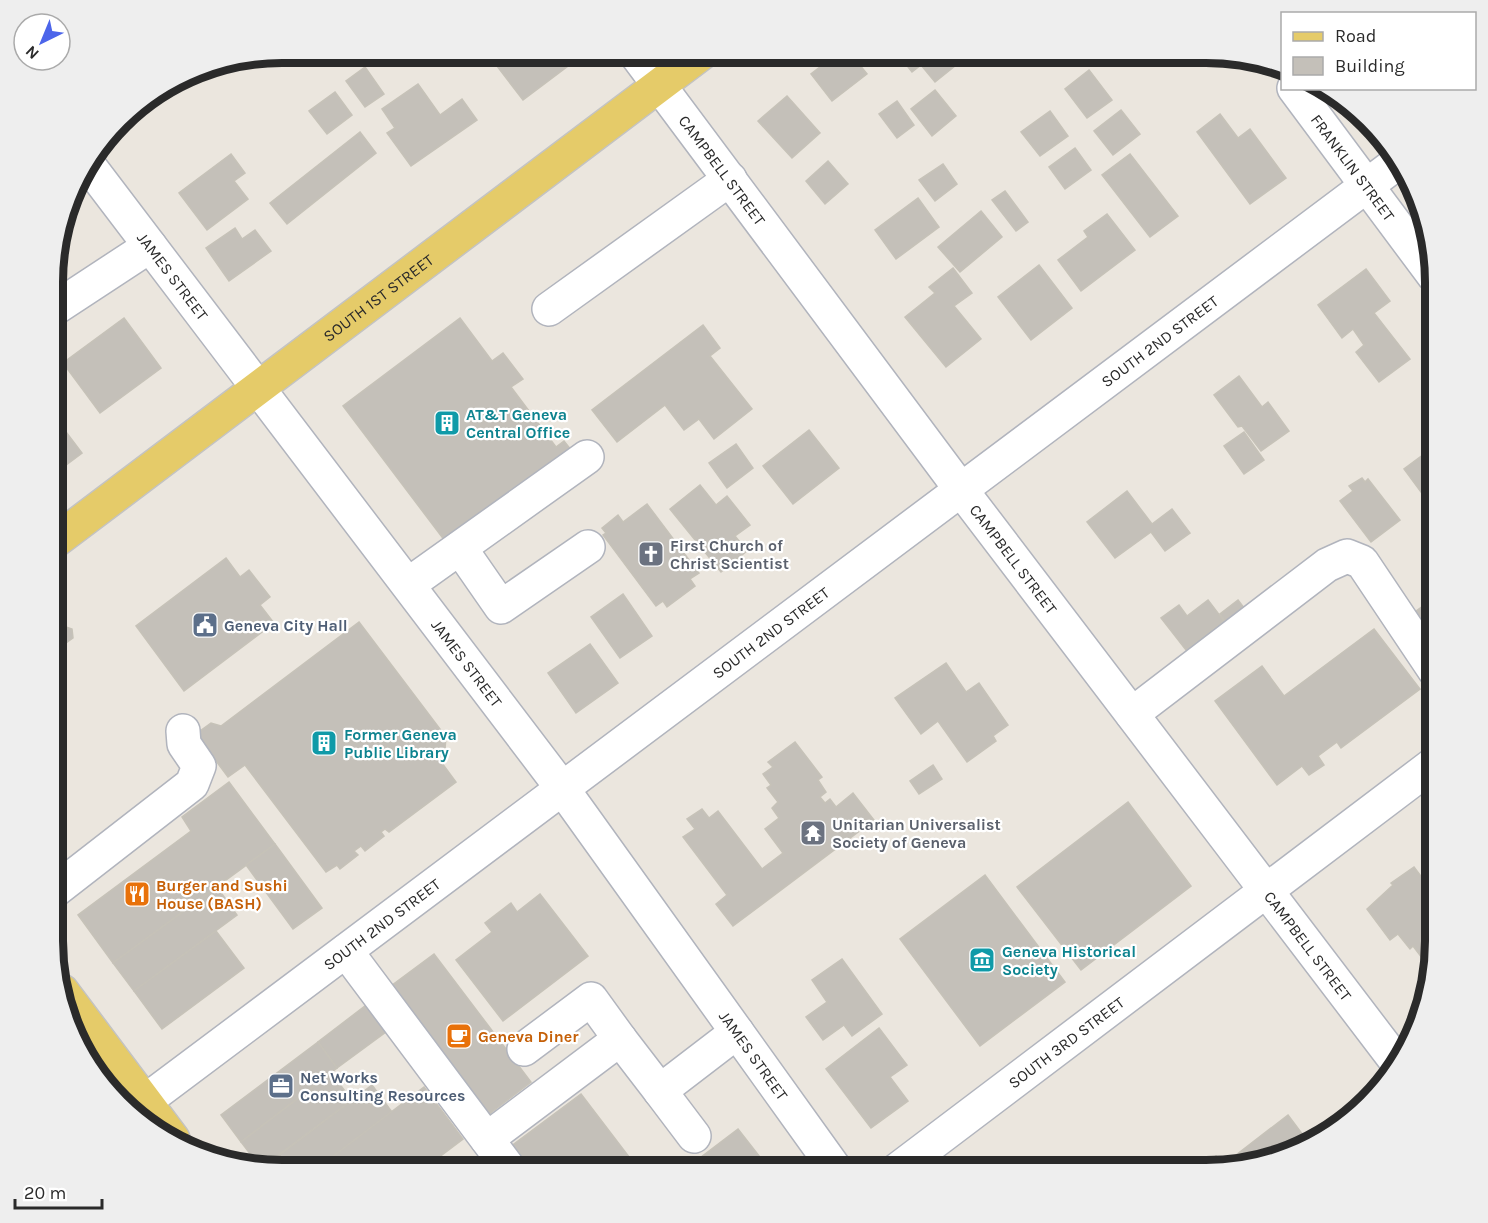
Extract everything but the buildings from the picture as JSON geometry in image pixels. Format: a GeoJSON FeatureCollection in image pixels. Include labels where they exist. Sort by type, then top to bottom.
{"type":"FeatureCollection","features":[{"type":"Feature","properties":{"kind":"main road","name":"SOUTH 1ST STREET"},"geometry":{"type":"LineString","coordinates":[[63,535],[689,63]]}},
{"type":"Feature","properties":{"kind":"main road"},"geometry":{"type":"LineString","coordinates":[[75,1010],[138,1106]]}},
{"type":"Feature","properties":{"kind":"street","name":"CAMPBELL STREET"},"geometry":{"type":"LineString","coordinates":[[643,63],[1265,892],[1392,1056]]}},
{"type":"Feature","properties":{"kind":"street","name":"FRANKLIN STREET"},"geometry":{"type":"LineString","coordinates":[[1295,90],[1424,263]]}},
{"type":"Feature","properties":{"kind":"street","name":"SOUTH 2ND STREET"},"geometry":{"type":"LineString","coordinates":[[138,1106],[963,491],[1392,167]]}},
{"type":"Feature","properties":{"kind":"street","name":"JAMES STREET"},"geometry":{"type":"LineString","coordinates":[[90,177],[150,246],[409,584],[562,788],[829,1160]]}},
{"type":"Feature","properties":{"kind":"street"},"geometry":{"type":"LineString","coordinates":[[549,309],[730,179]]}},
{"type":"Feature","properties":{"kind":"street"},"geometry":{"type":"LineString","coordinates":[[63,303],[150,246]]}},
{"type":"Feature","properties":{"kind":"street"},"geometry":{"type":"LineString","coordinates":[[409,584],[587,457]]}},
{"type":"Feature","properties":{"kind":"street"},"geometry":{"type":"LineString","coordinates":[[460,548],[501,606],[588,547]]}},
{"type":"Feature","properties":{"kind":"street"},"geometry":{"type":"LineString","coordinates":[[1132,714],[1327,565],[1347,556],[1362,562],[1425,656]]}},
{"type":"Feature","properties":{"kind":"street"},"geometry":{"type":"LineString","coordinates":[[63,884],[192,784],[199,766],[184,744],[183,731]]}},
{"type":"Feature","properties":{"kind":"street","name":"SOUTH 3RD STREET"},"geometry":{"type":"LineString","coordinates":[[910,1160],[1425,771]]}},
{"type":"Feature","properties":{"kind":"street"},"geometry":{"type":"LineString","coordinates":[[346,951],[503,1160]]}},
{"type":"Feature","properties":{"kind":"street"},"geometry":{"type":"LineString","coordinates":[[524,1049],[591,999],[694,1136]]}},
{"type":"Feature","properties":{"kind":"street"},"geometry":{"type":"LineString","coordinates":[[660,1091],[737,1032]]}},
{"type":"Feature","properties":{"kind":"street"},"geometry":{"type":"LineString","coordinates":[[487,1139],[620,1039]]}},
{"type":"Feature","properties":{"kind":"place","name":"AT&T Geneva Central Office"},"geometry":{"type":"Point","coordinates":[447,423]}},
{"type":"Feature","properties":{"kind":"place","name":"First Church of Christ Scientist"},"geometry":{"type":"Point","coordinates":[651,554]}},
{"type":"Feature","properties":{"kind":"place","name":"Geneva City Hall"},"geometry":{"type":"Point","coordinates":[205,625]}},
{"type":"Feature","properties":{"kind":"place","name":"Former Geneva Public Library"},"geometry":{"type":"Point","coordinates":[324,743]}},
{"type":"Feature","properties":{"kind":"place","name":"Unitarian Universalist Society of Geneva"},"geometry":{"type":"Point","coordinates":[813,833]}},
{"type":"Feature","properties":{"kind":"place","name":"Burger and Sushi House (BASH)"},"geometry":{"type":"Point","coordinates":[137,894]}},
{"type":"Feature","properties":{"kind":"place","name":"Geneva Historical Society"},"geometry":{"type":"Point","coordinates":[982,960]}},
{"type":"Feature","properties":{"kind":"place","name":"Geneva Diner"},"geometry":{"type":"Point","coordinates":[459,1036]}},
{"type":"Feature","properties":{"kind":"place","name":"Net Works Consulting Resources"},"geometry":{"type":"Point","coordinates":[281,1086]}}]}
